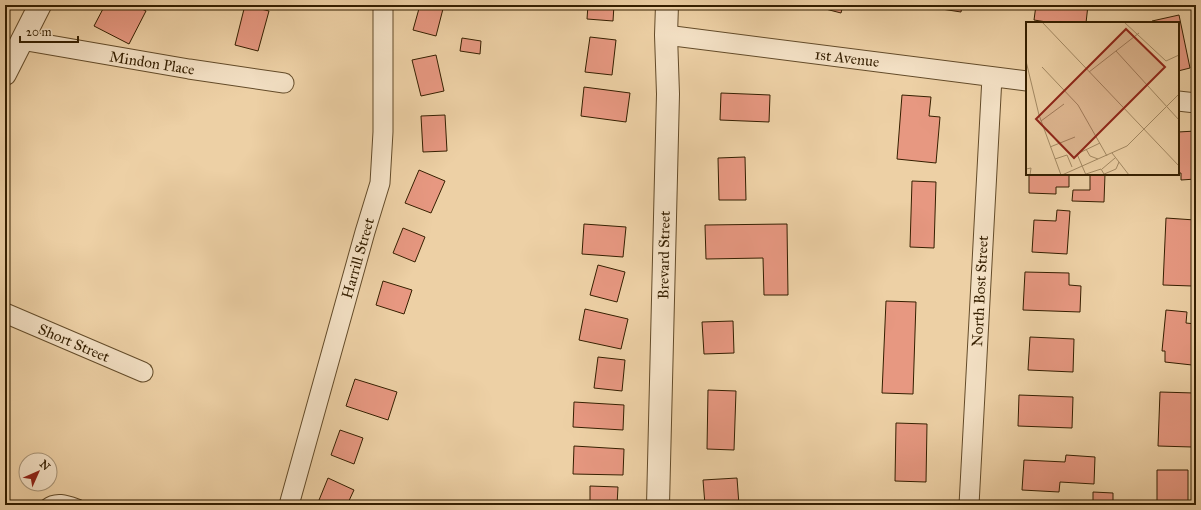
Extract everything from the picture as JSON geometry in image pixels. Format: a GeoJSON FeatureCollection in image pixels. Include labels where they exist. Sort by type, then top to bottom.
{"type":"FeatureCollection","features":[{"type":"Feature","properties":{"kind":"street"},"geometry":{"type":"LineString","coordinates":[[5,74],[40,5]]}},
{"type":"Feature","properties":{"kind":"street","name":"Harrill Street"},"geometry":{"type":"LineString","coordinates":[[289,505],[380,183],[383,132],[383,5]]}},
{"type":"Feature","properties":{"kind":"street","name":"Brevard Street"},"geometry":{"type":"LineString","coordinates":[[658,505],[668,94],[666,35],[667,5]]}},
{"type":"Feature","properties":{"kind":"street","name":"1st Avenue"},"geometry":{"type":"LineString","coordinates":[[666,35],[1026,81]]}},
{"type":"Feature","properties":{"kind":"street","name":"Mindon Place"},"geometry":{"type":"LineString","coordinates":[[21,40],[181,68],[284,83]]}},
{"type":"Feature","properties":{"kind":"street","name":"North Bost Street"},"geometry":{"type":"LineString","coordinates":[[969,505],[992,77]]}},
{"type":"Feature","properties":{"kind":"street"},"geometry":{"type":"LineString","coordinates":[[1179,101],[1196,103]]}},
{"type":"Feature","properties":{"kind":"street","name":"Short Street"},"geometry":{"type":"LineString","coordinates":[[5,313],[142,372]]}},
{"type":"Feature","properties":{"kind":"lane"},"geometry":{"type":"LineString","coordinates":[[45,505],[58,499],[67,500],[79,505]]}},
{"type":"Feature","properties":{"kind":"building"},"geometry":{"type":"Polygon","coordinates":[[[105,5],[134,5],[146,11],[129,44],[94,26],[105,5]]]}},
{"type":"Feature","properties":{"kind":"building"},"geometry":{"type":"Polygon","coordinates":[[[245,5],[269,11],[258,51],[235,45],[245,5]]]}},
{"type":"Feature","properties":{"kind":"building"},"geometry":{"type":"Polygon","coordinates":[[[420,5],[444,5],[436,36],[413,30],[420,5]]]}},
{"type":"Feature","properties":{"kind":"building"},"geometry":{"type":"Polygon","coordinates":[[[588,5],[614,5],[613,21],[587,19],[588,5]]]}},
{"type":"Feature","properties":{"kind":"building"},"geometry":{"type":"Polygon","coordinates":[[[810,5],[843,5],[841,13],[810,5]]]}},
{"type":"Feature","properties":{"kind":"building"},"geometry":{"type":"Polygon","coordinates":[[[922,5],[962,5],[961,12],[922,5]]]}},
{"type":"Feature","properties":{"kind":"building"},"geometry":{"type":"Polygon","coordinates":[[[1036,5],[1088,5],[1086,22],[1047,22],[1034,20],[1036,5]]]}},
{"type":"Feature","properties":{"kind":"building"},"geometry":{"type":"Polygon","coordinates":[[[1179,15],[1190,68],[1179,71],[1179,22],[1152,21],[1179,15]]]}},
{"type":"Feature","properties":{"kind":"building"},"geometry":{"type":"Polygon","coordinates":[[[590,37],[616,40],[612,75],[585,72],[590,37]]]}},
{"type":"Feature","properties":{"kind":"building"},"geometry":{"type":"Polygon","coordinates":[[[462,38],[481,41],[480,54],[460,51],[462,38]]]}},
{"type":"Feature","properties":{"kind":"building"},"geometry":{"type":"Polygon","coordinates":[[[436,55],[444,91],[421,96],[412,60],[436,55]]]}},
{"type":"Feature","properties":{"kind":"building"},"geometry":{"type":"Polygon","coordinates":[[[584,87],[630,93],[626,122],[581,116],[584,87]]]}},
{"type":"Feature","properties":{"kind":"building"},"geometry":{"type":"Polygon","coordinates":[[[721,93],[770,95],[769,122],[720,120],[721,93]]]}},
{"type":"Feature","properties":{"kind":"building"},"geometry":{"type":"Polygon","coordinates":[[[902,95],[931,97],[929,116],[940,117],[936,163],[897,159],[902,95]]]}},
{"type":"Feature","properties":{"kind":"building"},"geometry":{"type":"Polygon","coordinates":[[[445,115],[447,151],[423,152],[421,116],[445,115]]]}},
{"type":"Feature","properties":{"kind":"building"},"geometry":{"type":"Polygon","coordinates":[[[1196,131],[1196,179],[1181,180],[1181,173],[1179,173],[1179,132],[1196,131]]]}},
{"type":"Feature","properties":{"kind":"building"},"geometry":{"type":"Polygon","coordinates":[[[745,157],[746,200],[719,200],[718,158],[745,157]]]}},
{"type":"Feature","properties":{"kind":"building"},"geometry":{"type":"Polygon","coordinates":[[[419,170],[445,181],[431,213],[405,203],[419,170]]]}},
{"type":"Feature","properties":{"kind":"building"},"geometry":{"type":"Polygon","coordinates":[[[1029,175],[1069,175],[1069,187],[1056,187],[1056,194],[1029,193],[1029,175]]]}},
{"type":"Feature","properties":{"kind":"building"},"geometry":{"type":"Polygon","coordinates":[[[1090,175],[1105,175],[1104,202],[1072,201],[1073,190],[1090,190],[1090,175]]]}},
{"type":"Feature","properties":{"kind":"building"},"geometry":{"type":"Polygon","coordinates":[[[912,181],[936,182],[934,248],[910,247],[912,181]]]}},
{"type":"Feature","properties":{"kind":"building"},"geometry":{"type":"Polygon","coordinates":[[[1057,210],[1070,211],[1067,254],[1032,252],[1034,220],[1056,221],[1057,210]]]}},
{"type":"Feature","properties":{"kind":"building"},"geometry":{"type":"Polygon","coordinates":[[[1166,218],[1195,220],[1192,286],[1163,285],[1166,218]]]}},
{"type":"Feature","properties":{"kind":"building"},"geometry":{"type":"Polygon","coordinates":[[[584,224],[626,227],[623,257],[582,254],[584,224]]]}},
{"type":"Feature","properties":{"kind":"building"},"geometry":{"type":"Polygon","coordinates":[[[787,224],[788,295],[764,295],[763,258],[706,259],[705,225],[787,224]]]}},
{"type":"Feature","properties":{"kind":"building"},"geometry":{"type":"Polygon","coordinates":[[[403,228],[425,237],[415,262],[393,253],[403,228]]]}},
{"type":"Feature","properties":{"kind":"building"},"geometry":{"type":"Polygon","coordinates":[[[598,265],[625,272],[617,302],[590,295],[598,265]]]}},
{"type":"Feature","properties":{"kind":"building"},"geometry":{"type":"Polygon","coordinates":[[[1025,272],[1069,273],[1069,285],[1081,286],[1080,312],[1023,310],[1025,272]]]}},
{"type":"Feature","properties":{"kind":"building"},"geometry":{"type":"Polygon","coordinates":[[[383,281],[412,290],[404,314],[376,305],[383,281]]]}},
{"type":"Feature","properties":{"kind":"building"},"geometry":{"type":"Polygon","coordinates":[[[886,301],[916,302],[913,394],[882,393],[886,301]]]}},
{"type":"Feature","properties":{"kind":"building"},"geometry":{"type":"Polygon","coordinates":[[[585,309],[628,319],[621,349],[579,340],[585,309]]]}},
{"type":"Feature","properties":{"kind":"building"},"geometry":{"type":"Polygon","coordinates":[[[1166,310],[1187,312],[1186,323],[1196,324],[1192,365],[1165,362],[1165,351],[1162,351],[1166,310]]]}},
{"type":"Feature","properties":{"kind":"building"},"geometry":{"type":"Polygon","coordinates":[[[733,321],[734,353],[704,354],[702,322],[733,321]]]}},
{"type":"Feature","properties":{"kind":"building"},"geometry":{"type":"Polygon","coordinates":[[[1030,337],[1074,339],[1073,372],[1028,370],[1030,337]]]}},
{"type":"Feature","properties":{"kind":"building"},"geometry":{"type":"Polygon","coordinates":[[[598,357],[625,360],[622,391],[594,388],[598,357]]]}},
{"type":"Feature","properties":{"kind":"building"},"geometry":{"type":"Polygon","coordinates":[[[355,379],[397,392],[388,420],[346,406],[355,379]]]}},
{"type":"Feature","properties":{"kind":"building"},"geometry":{"type":"Polygon","coordinates":[[[708,390],[736,391],[734,450],[707,449],[708,390]]]}},
{"type":"Feature","properties":{"kind":"building"},"geometry":{"type":"Polygon","coordinates":[[[1160,392],[1194,393],[1192,447],[1158,446],[1160,392]]]}},
{"type":"Feature","properties":{"kind":"building"},"geometry":{"type":"Polygon","coordinates":[[[1019,395],[1073,397],[1072,428],[1018,426],[1019,395]]]}},
{"type":"Feature","properties":{"kind":"building"},"geometry":{"type":"Polygon","coordinates":[[[574,402],[624,405],[623,430],[573,427],[574,402]]]}},
{"type":"Feature","properties":{"kind":"building"},"geometry":{"type":"Polygon","coordinates":[[[896,423],[927,424],[926,482],[895,481],[896,423]]]}},
{"type":"Feature","properties":{"kind":"building"},"geometry":{"type":"Polygon","coordinates":[[[340,430],[363,438],[354,464],[331,455],[340,430]]]}},
{"type":"Feature","properties":{"kind":"building"},"geometry":{"type":"Polygon","coordinates":[[[574,446],[624,449],[623,475],[573,474],[574,446]]]}},
{"type":"Feature","properties":{"kind":"building"},"geometry":{"type":"Polygon","coordinates":[[[1066,455],[1095,457],[1094,484],[1060,482],[1059,492],[1022,490],[1024,460],[1065,462],[1066,455]]]}},
{"type":"Feature","properties":{"kind":"building"},"geometry":{"type":"Polygon","coordinates":[[[1157,470],[1188,470],[1188,505],[1157,505],[1157,470]]]}},
{"type":"Feature","properties":{"kind":"building"},"geometry":{"type":"Polygon","coordinates":[[[328,478],[354,490],[347,505],[317,505],[328,478]]]}},
{"type":"Feature","properties":{"kind":"building"},"geometry":{"type":"Polygon","coordinates":[[[737,478],[739,505],[705,505],[703,480],[737,478]]]}},
{"type":"Feature","properties":{"kind":"building"},"geometry":{"type":"Polygon","coordinates":[[[590,486],[618,487],[617,505],[590,505],[590,486]]]}},
{"type":"Feature","properties":{"kind":"building"},"geometry":{"type":"Polygon","coordinates":[[[1093,492],[1113,493],[1113,505],[1093,505],[1093,492]]]}}]}
